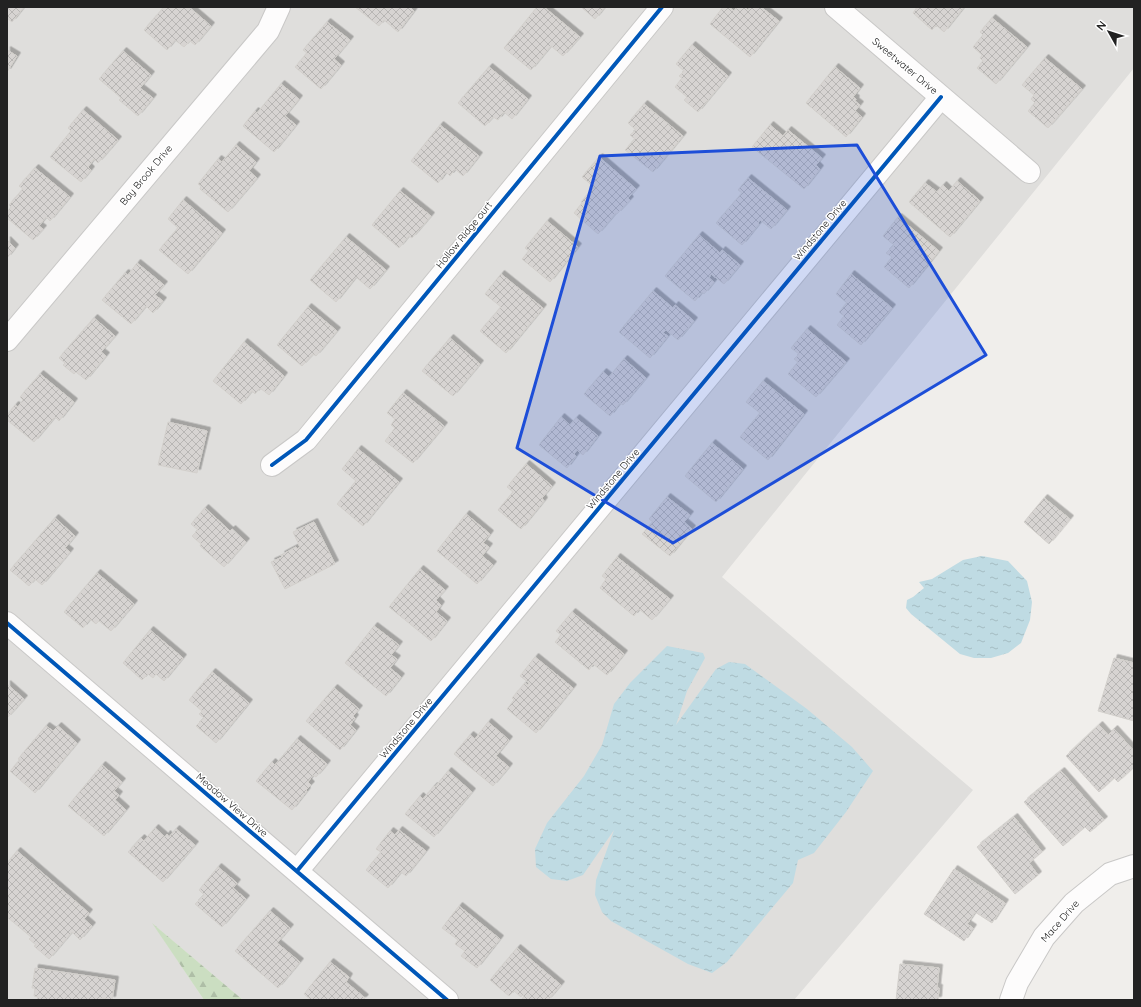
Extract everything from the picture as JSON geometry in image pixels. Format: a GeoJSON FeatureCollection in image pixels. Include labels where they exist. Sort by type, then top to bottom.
{"type":"FeatureCollection","features":[{"type":"Feature","properties":{"kind":"street","name":"Bay Brook Drive"},"geometry":{"type":"LineString","coordinates":[[7,340],[268,31],[279,7]]}},
{"type":"Feature","properties":{"kind":"street","name":"Hollow Ridge ourt"},"geometry":{"type":"LineString","coordinates":[[272,465],[306,440],[662,7]]}},
{"type":"Feature","properties":{"kind":"street","name":"Sweetwater Drive"},"geometry":{"type":"LineString","coordinates":[[836,7],[1029,172]]}},
{"type":"Feature","properties":{"kind":"street","name":"Windstone Drive"},"geometry":{"type":"LineString","coordinates":[[297,871],[941,97]]}},
{"type":"Feature","properties":{"kind":"street","name":"Meadow View Drive"},"geometry":{"type":"LineString","coordinates":[[7,623],[447,1000]]}},
{"type":"Feature","properties":{"kind":"street","name":"Mace Drive"},"geometry":{"type":"LineString","coordinates":[[1011,1000],[1017,983],[1044,937],[1074,903],[1110,874],[1134,866]]}},
{"type":"Feature","properties":{"kind":"highlighted area"},"geometry":{"type":"Polygon","coordinates":[[[857,145],[986,355],[673,543],[517,448],[600,156],[857,145]]]}},
{"type":"Feature","properties":{"kind":"shaded area"},"geometry":{"type":"Polygon","coordinates":[[[7,7],[1134,7],[1134,68],[722,577],[973,790],[794,1000],[243,1000],[154,925],[204,1000],[7,1000],[7,7]]]}},
{"type":"Feature","properties":{"kind":"green space"},"geometry":{"type":"Polygon","coordinates":[[[152,923],[243,1000],[204,1000],[152,923]]]}},
{"type":"Feature","properties":{"kind":"water"},"geometry":{"type":"Polygon","coordinates":[[[982,556],[1008,561],[1027,581],[1032,602],[1030,620],[1021,643],[1008,653],[991,658],[974,658],[960,654],[911,614],[906,608],[907,600],[924,588],[919,582],[932,579],[963,560],[982,556]]]}},
{"type":"Feature","properties":{"kind":"water"},"geometry":{"type":"Polygon","coordinates":[[[667,646],[703,653],[705,658],[687,691],[676,725],[716,669],[729,662],[745,664],[807,709],[852,747],[873,771],[846,812],[814,853],[798,860],[793,883],[727,962],[712,973],[688,964],[611,921],[602,912],[595,895],[596,880],[614,830],[583,875],[567,881],[551,879],[536,867],[535,849],[547,823],[584,776],[602,745],[614,704],[630,683],[667,646]]]}},
{"type":"Feature","properties":{"kind":"building"},"geometry":{"type":"Polygon","coordinates":[[[7,7],[24,7],[12,22],[7,18],[7,7]]]}},
{"type":"Feature","properties":{"kind":"building"},"geometry":{"type":"Polygon","coordinates":[[[164,7],[189,7],[211,26],[195,45],[190,41],[184,47],[175,40],[167,50],[144,30],[164,7]]]}},
{"type":"Feature","properties":{"kind":"building"},"geometry":{"type":"Polygon","coordinates":[[[355,7],[410,7],[414,11],[398,32],[384,20],[379,26],[355,7]]]}},
{"type":"Feature","properties":{"kind":"building"},"geometry":{"type":"Polygon","coordinates":[[[537,7],[544,7],[580,37],[563,56],[551,46],[531,70],[504,48],[537,7]]]}},
{"type":"Feature","properties":{"kind":"building"},"geometry":{"type":"Polygon","coordinates":[[[581,7],[605,7],[595,19],[581,7]]]}},
{"type":"Feature","properties":{"kind":"building"},"geometry":{"type":"Polygon","coordinates":[[[723,7],[729,7],[734,11],[737,7],[745,7],[748,10],[750,7],[761,7],[779,21],[750,57],[710,24],[723,7]]]}},
{"type":"Feature","properties":{"kind":"building"},"geometry":{"type":"Polygon","coordinates":[[[917,7],[964,7],[944,32],[936,25],[932,30],[913,13],[917,7]]]}},
{"type":"Feature","properties":{"kind":"building"},"geometry":{"type":"Polygon","coordinates":[[[992,18],[1027,47],[996,84],[977,68],[983,61],[980,58],[982,55],[973,47],[983,35],[980,32],[992,18]]]}},
{"type":"Feature","properties":{"kind":"building"},"geometry":{"type":"Polygon","coordinates":[[[327,22],[350,40],[334,59],[341,65],[321,89],[295,67],[307,53],[303,50],[327,22]]]}},
{"type":"Feature","properties":{"kind":"building"},"geometry":{"type":"Polygon","coordinates":[[[692,45],[728,76],[698,112],[684,100],[687,97],[675,87],[682,78],[679,76],[684,71],[676,64],[692,45]]]}},
{"type":"Feature","properties":{"kind":"building"},"geometry":{"type":"Polygon","coordinates":[[[7,50],[17,56],[7,72],[7,50]]]}},
{"type":"Feature","properties":{"kind":"building"},"geometry":{"type":"Polygon","coordinates":[[[123,51],[151,75],[140,88],[153,98],[138,116],[119,100],[121,98],[99,79],[123,51]]]}},
{"type":"Feature","properties":{"kind":"building"},"geometry":{"type":"Polygon","coordinates":[[[1045,58],[1082,89],[1048,128],[1028,111],[1035,103],[1031,99],[1034,95],[1022,85],[1045,58]]]}},
{"type":"Feature","properties":{"kind":"building"},"geometry":{"type":"Polygon","coordinates":[[[489,67],[528,99],[512,119],[504,112],[498,120],[493,117],[485,126],[458,103],[489,67]]]}},
{"type":"Feature","properties":{"kind":"building"},"geometry":{"type":"Polygon","coordinates":[[[835,67],[860,88],[853,97],[860,105],[855,111],[862,117],[846,137],[806,103],[835,67]]]}},
{"type":"Feature","properties":{"kind":"building"},"geometry":{"type":"Polygon","coordinates":[[[281,84],[299,99],[285,116],[296,125],[274,152],[243,126],[255,111],[257,113],[281,84]]]}},
{"type":"Feature","properties":{"kind":"building"},"geometry":{"type":"Polygon","coordinates":[[[644,104],[683,136],[653,172],[625,150],[635,139],[630,135],[636,130],[628,123],[644,104]]]}},
{"type":"Feature","properties":{"kind":"building"},"geometry":{"type":"Polygon","coordinates":[[[83,110],[118,140],[98,163],[94,159],[88,167],[91,170],[81,182],[50,157],[71,131],[68,128],[83,110]]]}},
{"type":"Feature","properties":{"kind":"building"},"geometry":{"type":"Polygon","coordinates":[[[440,125],[479,156],[463,176],[455,169],[450,176],[446,172],[438,183],[411,161],[440,125]]]}},
{"type":"Feature","properties":{"kind":"building"},"geometry":{"type":"Polygon","coordinates":[[[770,125],[783,136],[788,130],[822,158],[816,165],[820,169],[804,189],[752,147],[770,125]]]}},
{"type":"Feature","properties":{"kind":"building"},"geometry":{"type":"Polygon","coordinates":[[[236,145],[256,162],[249,171],[257,178],[228,212],[200,189],[201,186],[198,184],[218,159],[222,162],[236,145]]]}},
{"type":"Feature","properties":{"kind":"building"},"geometry":{"type":"Polygon","coordinates":[[[599,157],[636,189],[628,198],[630,200],[617,214],[616,213],[598,234],[574,213],[582,203],[581,202],[593,188],[595,188],[582,177],[599,157]]]}},
{"type":"Feature","properties":{"kind":"building"},"geometry":{"type":"Polygon","coordinates":[[[35,168],[70,197],[50,221],[46,217],[39,226],[43,229],[33,240],[7,218],[7,212],[11,207],[9,205],[23,189],[19,186],[35,168]]]}},
{"type":"Feature","properties":{"kind":"building"},"geometry":{"type":"Polygon","coordinates":[[[748,178],[787,210],[771,229],[760,220],[758,223],[759,224],[742,245],[716,223],[742,193],[738,190],[748,178]]]}},
{"type":"Feature","properties":{"kind":"building"},"geometry":{"type":"Polygon","coordinates":[[[957,181],[980,201],[950,237],[909,202],[925,183],[937,192],[943,185],[949,191],[957,181]]]}},
{"type":"Feature","properties":{"kind":"building"},"geometry":{"type":"Polygon","coordinates":[[[400,191],[431,216],[412,238],[409,236],[399,248],[372,225],[400,191]]]}},
{"type":"Feature","properties":{"kind":"building"},"geometry":{"type":"Polygon","coordinates":[[[183,200],[222,233],[188,274],[159,250],[178,228],[168,219],[183,200]]]}},
{"type":"Feature","properties":{"kind":"building"},"geometry":{"type":"Polygon","coordinates":[[[898,217],[939,251],[909,288],[884,267],[892,257],[886,253],[894,245],[883,236],[898,217]]]}},
{"type":"Feature","properties":{"kind":"building"},"geometry":{"type":"Polygon","coordinates":[[[547,221],[578,247],[550,282],[522,259],[529,251],[525,248],[547,221]]]}},
{"type":"Feature","properties":{"kind":"building"},"geometry":{"type":"Polygon","coordinates":[[[699,235],[720,253],[722,250],[740,265],[724,284],[711,274],[709,278],[714,282],[704,294],[702,292],[695,301],[665,276],[699,235]]]}},
{"type":"Feature","properties":{"kind":"building"},"geometry":{"type":"Polygon","coordinates":[[[346,237],[386,270],[370,289],[356,277],[336,302],[310,280],[346,237]]]}},
{"type":"Feature","properties":{"kind":"building"},"geometry":{"type":"Polygon","coordinates":[[[7,240],[15,248],[7,258],[7,240]]]}},
{"type":"Feature","properties":{"kind":"building"},"geometry":{"type":"Polygon","coordinates":[[[137,263],[164,285],[155,295],[163,301],[153,313],[146,306],[131,324],[102,300],[125,273],[128,275],[137,263]]]}},
{"type":"Feature","properties":{"kind":"building"},"geometry":{"type":"Polygon","coordinates":[[[501,274],[543,308],[506,353],[480,331],[501,307],[485,294],[501,274]]]}},
{"type":"Feature","properties":{"kind":"building"},"geometry":{"type":"Polygon","coordinates":[[[851,274],[892,308],[861,345],[837,325],[844,316],[839,312],[847,303],[836,294],[851,274]]]}},
{"type":"Feature","properties":{"kind":"building"},"geometry":{"type":"Polygon","coordinates":[[[653,291],[673,308],[675,305],[694,321],[678,340],[666,330],[663,333],[668,336],[650,358],[619,332],[653,291]]]}},
{"type":"Feature","properties":{"kind":"building"},"geometry":{"type":"Polygon","coordinates":[[[308,307],[337,331],[316,356],[313,354],[302,366],[277,345],[308,307]]]}},
{"type":"Feature","properties":{"kind":"building"},"geometry":{"type":"Polygon","coordinates":[[[94,318],[115,336],[101,352],[106,356],[86,380],[76,372],[74,374],[63,365],[65,363],[59,358],[94,318]]]}},
{"type":"Feature","properties":{"kind":"building"},"geometry":{"type":"Polygon","coordinates":[[[807,329],[846,362],[816,397],[788,374],[798,362],[794,359],[799,354],[791,348],[807,329]]]}},
{"type":"Feature","properties":{"kind":"building"},"geometry":{"type":"Polygon","coordinates":[[[450,338],[480,364],[453,396],[422,371],[450,338]]]}},
{"type":"Feature","properties":{"kind":"building"},"geometry":{"type":"Polygon","coordinates":[[[244,342],[284,376],[269,395],[260,388],[255,394],[252,391],[241,404],[213,381],[244,342]]]}},
{"type":"Feature","properties":{"kind":"building"},"geometry":{"type":"Polygon","coordinates":[[[624,359],[646,378],[623,405],[620,403],[610,416],[584,394],[603,372],[609,377],[624,359]]]}},
{"type":"Feature","properties":{"kind":"building"},"geometry":{"type":"Polygon","coordinates":[[[40,374],[74,402],[59,421],[55,417],[34,442],[7,420],[7,415],[15,405],[18,407],[23,400],[20,397],[40,374]]]}},
{"type":"Feature","properties":{"kind":"building"},"geometry":{"type":"Polygon","coordinates":[[[763,381],[804,414],[768,460],[740,437],[760,413],[746,402],[763,381]]]}},
{"type":"Feature","properties":{"kind":"building"},"geometry":{"type":"Polygon","coordinates":[[[403,393],[444,426],[413,463],[385,441],[395,428],[391,425],[395,419],[387,413],[403,393]]]}},
{"type":"Feature","properties":{"kind":"building"},"geometry":{"type":"Polygon","coordinates":[[[561,417],[570,425],[576,418],[598,436],[583,455],[577,450],[574,454],[576,456],[567,468],[539,445],[561,417]]]}},
{"type":"Feature","properties":{"kind":"building"},"geometry":{"type":"Polygon","coordinates":[[[168,422],[207,431],[197,473],[158,465],[168,422]]]}},
{"type":"Feature","properties":{"kind":"building"},"geometry":{"type":"Polygon","coordinates":[[[712,443],[743,469],[716,502],[685,476],[712,443]]]}},
{"type":"Feature","properties":{"kind":"building"},"geometry":{"type":"Polygon","coordinates":[[[358,449],[399,482],[363,526],[337,504],[356,481],[342,469],[358,449]]]}},
{"type":"Feature","properties":{"kind":"building"},"geometry":{"type":"Polygon","coordinates":[[[526,464],[552,486],[542,498],[544,501],[521,529],[498,510],[513,492],[507,487],[526,464]]]}},
{"type":"Feature","properties":{"kind":"building"},"geometry":{"type":"Polygon","coordinates":[[[667,497],[690,515],[684,522],[692,529],[670,556],[642,534],[653,522],[649,519],[667,497]]]}},
{"type":"Feature","properties":{"kind":"building"},"geometry":{"type":"Polygon","coordinates":[[[1044,498],[1070,519],[1049,544],[1024,522],[1044,498]]]}},
{"type":"Feature","properties":{"kind":"building"},"geometry":{"type":"Polygon","coordinates":[[[205,508],[230,531],[232,529],[246,542],[224,567],[200,546],[201,544],[192,536],[198,530],[191,524],[205,508]]]}},
{"type":"Feature","properties":{"kind":"building"},"geometry":{"type":"Polygon","coordinates":[[[466,514],[490,534],[483,543],[489,547],[482,556],[493,565],[477,584],[437,551],[466,514]]]}},
{"type":"Feature","properties":{"kind":"building"},"geometry":{"type":"Polygon","coordinates":[[[55,518],[75,536],[65,548],[70,552],[42,585],[35,579],[29,586],[10,570],[55,518]]]}},
{"type":"Feature","properties":{"kind":"building"},"geometry":{"type":"Polygon","coordinates":[[[314,522],[335,564],[285,589],[271,562],[282,557],[281,555],[296,547],[297,549],[300,547],[293,532],[314,522]]]}},
{"type":"Feature","properties":{"kind":"building"},"geometry":{"type":"Polygon","coordinates":[[[617,557],[670,599],[652,620],[639,609],[634,616],[600,588],[606,579],[602,576],[617,557]]]}},
{"type":"Feature","properties":{"kind":"building"},"geometry":{"type":"Polygon","coordinates":[[[420,569],[445,590],[436,600],[441,605],[436,612],[447,621],[431,641],[389,607],[420,569]]]}},
{"type":"Feature","properties":{"kind":"building"},"geometry":{"type":"Polygon","coordinates":[[[97,573],[134,604],[111,631],[99,621],[96,624],[90,619],[83,628],[64,612],[97,573]]]}},
{"type":"Feature","properties":{"kind":"building"},"geometry":{"type":"Polygon","coordinates":[[[572,612],[624,654],[607,675],[593,664],[589,670],[555,642],[561,635],[556,631],[572,612]]]}},
{"type":"Feature","properties":{"kind":"building"},"geometry":{"type":"Polygon","coordinates":[[[374,626],[399,645],[391,655],[397,659],[390,668],[401,677],[386,696],[345,663],[374,626]]]}},
{"type":"Feature","properties":{"kind":"building"},"geometry":{"type":"Polygon","coordinates":[[[150,630],[183,658],[164,681],[156,674],[153,678],[148,674],[142,680],[123,663],[150,630]]]}},
{"type":"Feature","properties":{"kind":"building"},"geometry":{"type":"Polygon","coordinates":[[[535,657],[573,688],[536,733],[507,709],[514,700],[512,698],[525,683],[528,685],[529,683],[520,676],[535,657]]]}},
{"type":"Feature","properties":{"kind":"building"},"geometry":{"type":"Polygon","coordinates":[[[1114,658],[1134,663],[1134,721],[1098,711],[1114,658]]]}},
{"type":"Feature","properties":{"kind":"building"},"geometry":{"type":"Polygon","coordinates":[[[212,672],[249,703],[216,743],[196,726],[204,718],[199,714],[202,711],[189,700],[212,672]]]}},
{"type":"Feature","properties":{"kind":"building"},"geometry":{"type":"Polygon","coordinates":[[[7,684],[24,699],[7,718],[7,684]]]}},
{"type":"Feature","properties":{"kind":"building"},"geometry":{"type":"Polygon","coordinates":[[[334,688],[359,709],[353,716],[355,718],[350,725],[356,730],[340,750],[306,721],[334,688]]]}},
{"type":"Feature","properties":{"kind":"building"},"geometry":{"type":"Polygon","coordinates":[[[488,722],[509,740],[496,756],[509,767],[493,786],[454,754],[470,735],[475,739],[488,722]]]}},
{"type":"Feature","properties":{"kind":"building"},"geometry":{"type":"Polygon","coordinates":[[[1099,725],[1108,735],[1114,729],[1134,751],[1134,767],[1118,782],[1114,778],[1099,792],[1066,756],[1099,725]]]}},
{"type":"Feature","properties":{"kind":"building"},"geometry":{"type":"Polygon","coordinates":[[[46,726],[53,731],[58,726],[77,743],[35,793],[10,771],[20,760],[18,759],[46,726]]]}},
{"type":"Feature","properties":{"kind":"building"},"geometry":{"type":"Polygon","coordinates":[[[297,739],[327,764],[316,777],[313,775],[308,782],[311,785],[292,810],[256,781],[272,762],[275,765],[297,739]]]}},
{"type":"Feature","properties":{"kind":"building"},"geometry":{"type":"Polygon","coordinates":[[[102,765],[122,782],[114,791],[119,795],[115,800],[126,810],[104,836],[68,806],[102,765]]]}},
{"type":"Feature","properties":{"kind":"building"},"geometry":{"type":"Polygon","coordinates":[[[448,771],[472,792],[434,837],[405,814],[420,796],[423,799],[434,786],[435,787],[448,771]]]}},
{"type":"Feature","properties":{"kind":"building"},"geometry":{"type":"Polygon","coordinates":[[[1061,771],[1104,820],[1090,832],[1085,827],[1063,846],[1024,802],[1061,771]]]}},
{"type":"Feature","properties":{"kind":"building"},"geometry":{"type":"Polygon","coordinates":[[[1014,817],[1042,852],[1029,863],[1038,875],[1015,894],[977,847],[1014,817]]]}},
{"type":"Feature","properties":{"kind":"building"},"geometry":{"type":"Polygon","coordinates":[[[155,828],[165,837],[167,834],[169,837],[176,829],[195,845],[163,882],[128,852],[141,838],[144,841],[155,828]]]}},
{"type":"Feature","properties":{"kind":"building"},"geometry":{"type":"Polygon","coordinates":[[[399,830],[426,851],[406,876],[401,872],[388,888],[366,870],[381,852],[376,849],[390,831],[395,835],[399,830]]]}},
{"type":"Feature","properties":{"kind":"building"},"geometry":{"type":"Polygon","coordinates":[[[17,851],[89,913],[84,919],[92,926],[80,940],[72,932],[49,959],[34,946],[36,945],[29,939],[31,937],[7,917],[7,863],[17,851]]]}},
{"type":"Feature","properties":{"kind":"building"},"geometry":{"type":"Polygon","coordinates":[[[218,867],[237,883],[233,888],[246,899],[222,927],[195,904],[204,895],[199,890],[218,867]]]}},
{"type":"Feature","properties":{"kind":"building"},"geometry":{"type":"Polygon","coordinates":[[[954,869],[1005,903],[992,923],[975,912],[967,924],[973,928],[964,941],[924,914],[954,869]]]}},
{"type":"Feature","properties":{"kind":"building"},"geometry":{"type":"Polygon","coordinates":[[[459,906],[500,939],[477,968],[461,956],[465,951],[455,944],[458,940],[442,928],[459,906]]]}},
{"type":"Feature","properties":{"kind":"building"},"geometry":{"type":"Polygon","coordinates":[[[270,911],[290,928],[277,943],[300,962],[278,988],[235,951],[270,911]]]}},
{"type":"Feature","properties":{"kind":"building"},"geometry":{"type":"Polygon","coordinates":[[[517,948],[561,985],[548,1000],[522,1000],[524,996],[522,995],[521,997],[514,991],[509,996],[490,980],[517,948]]]}},
{"type":"Feature","properties":{"kind":"building"},"geometry":{"type":"Polygon","coordinates":[[[330,962],[349,977],[346,982],[365,998],[363,1000],[311,1000],[304,994],[330,962]]]}},
{"type":"Feature","properties":{"kind":"building"},"geometry":{"type":"Polygon","coordinates":[[[900,964],[939,968],[937,988],[939,988],[938,1000],[896,1000],[900,964]]]}},
{"type":"Feature","properties":{"kind":"building"},"geometry":{"type":"Polygon","coordinates":[[[35,968],[115,980],[112,1000],[101,998],[100,1000],[37,1000],[38,997],[34,996],[35,988],[32,988],[35,968]]]}},
{"type":"Feature","properties":{"kind":"cycle path"},"geometry":{"type":"LineString","coordinates":[[272,465],[306,440],[662,7]]}},
{"type":"Feature","properties":{"kind":"cycle path"},"geometry":{"type":"LineString","coordinates":[[297,871],[941,97]]}},
{"type":"Feature","properties":{"kind":"cycle path"},"geometry":{"type":"LineString","coordinates":[[7,623],[447,1000]]}}]}
